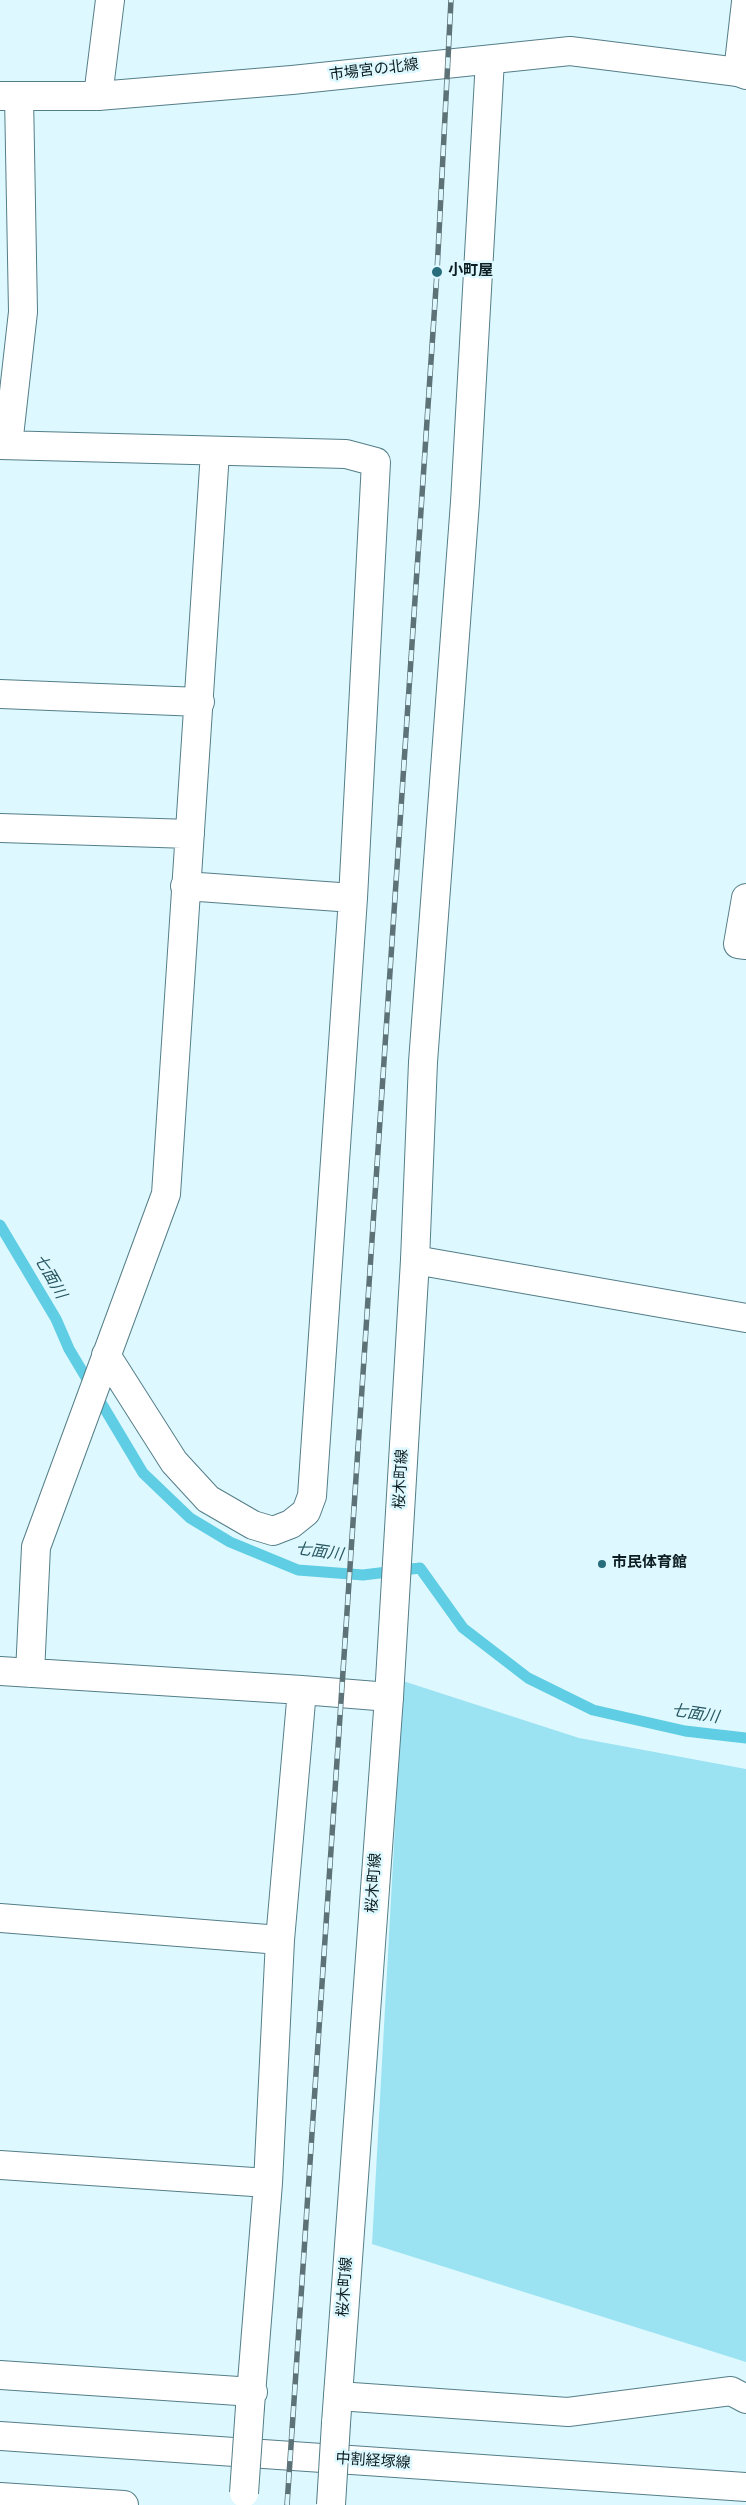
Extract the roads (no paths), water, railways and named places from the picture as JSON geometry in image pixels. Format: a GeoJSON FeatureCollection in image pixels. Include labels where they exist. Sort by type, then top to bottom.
{"type":"FeatureCollection","features":[{"type":"Feature","properties":{"kind":"street"},"geometry":{"type":"LineString","coordinates":[[98,96],[110,0]]}},
{"type":"Feature","properties":{"kind":"street"},"geometry":{"type":"LineString","coordinates":[[742,73],[746,2]]}},
{"type":"Feature","properties":{"kind":"street","name":"市場宮の北線"},"geometry":{"type":"LineString","coordinates":[[10,96],[98,96],[292,80],[447,62],[490,60],[570,51],[742,73]]}},
{"type":"Feature","properties":{"kind":"street","name":"桜木町線"},"geometry":{"type":"LineString","coordinates":[[331,2505],[389,1697],[415,1260],[423,1062],[465,502],[490,60]]}},
{"type":"Feature","properties":{"kind":"street"},"geometry":{"type":"LineString","coordinates":[[10,96],[23,312],[4,445],[346,454],[376,462],[353,898],[312,1496],[306,1512],[291,1524],[274,1531],[254,1525],[208,1499],[174,1462],[105,1359]]}},
{"type":"Feature","properties":{"kind":"street"},"geometry":{"type":"LineString","coordinates":[[30,1673],[36,1547],[166,1194],[185,886],[200,702],[216,452]]}},
{"type":"Feature","properties":{"kind":"street"},"geometry":{"type":"LineString","coordinates":[[0,694],[200,702]]}},
{"type":"Feature","properties":{"kind":"street"},"geometry":{"type":"LineString","coordinates":[[0,828],[190,834]]}},
{"type":"Feature","properties":{"kind":"street"},"geometry":{"type":"LineString","coordinates":[[185,886],[353,898]]}},
{"type":"Feature","properties":{"kind":"street"},"geometry":{"type":"LineString","coordinates":[[746,898],[738,944],[746,945]]}},
{"type":"Feature","properties":{"kind":"street"},"geometry":{"type":"LineString","coordinates":[[415,1260],[746,1318]]}},
{"type":"Feature","properties":{"kind":"street"},"geometry":{"type":"LineString","coordinates":[[0,1671],[389,1697]]}},
{"type":"Feature","properties":{"kind":"street"},"geometry":{"type":"LineString","coordinates":[[243,2499],[268,2183],[280,1940],[302,1690]]}},
{"type":"Feature","properties":{"kind":"street"},"geometry":{"type":"LineString","coordinates":[[0,1918],[280,1940]]}},
{"type":"Feature","properties":{"kind":"street"},"geometry":{"type":"LineString","coordinates":[[0,2165],[268,2183]]}},
{"type":"Feature","properties":{"kind":"street"},"geometry":{"type":"LineString","coordinates":[[0,2375],[251,2400]]}},
{"type":"Feature","properties":{"kind":"street"},"geometry":{"type":"LineString","coordinates":[[338,2396],[568,2412],[731,2390],[746,2398]]}},
{"type":"Feature","properties":{"kind":"street","name":"中割経塚線"},"geometry":{"type":"LineString","coordinates":[[0,2436],[746,2487]]}},
{"type":"Feature","properties":{"kind":"street"},"geometry":{"type":"LineString","coordinates":[[0,2497],[124,2505]]}},
{"type":"Feature","properties":{"kind":"waterway","name":"七面川"},"geometry":{"type":"LineString","coordinates":[[0,1225],[56,1319],[69,1349],[143,1473],[190,1518],[230,1542],[298,1570],[363,1575],[420,1568],[463,1628],[528,1678],[593,1710],[685,1731],[746,1738]]}},
{"type":"Feature","properties":{"kind":"railway"},"geometry":{"type":"LineString","coordinates":[[287,2505],[437,272],[451,0]]}},
{"type":"Feature","properties":{"kind":"place","name":"小町屋"},"geometry":{"type":"Point","coordinates":[437,272]}},
{"type":"Feature","properties":{"kind":"place","name":"市民体育館"},"geometry":{"type":"Point","coordinates":[602,1564]}}]}
